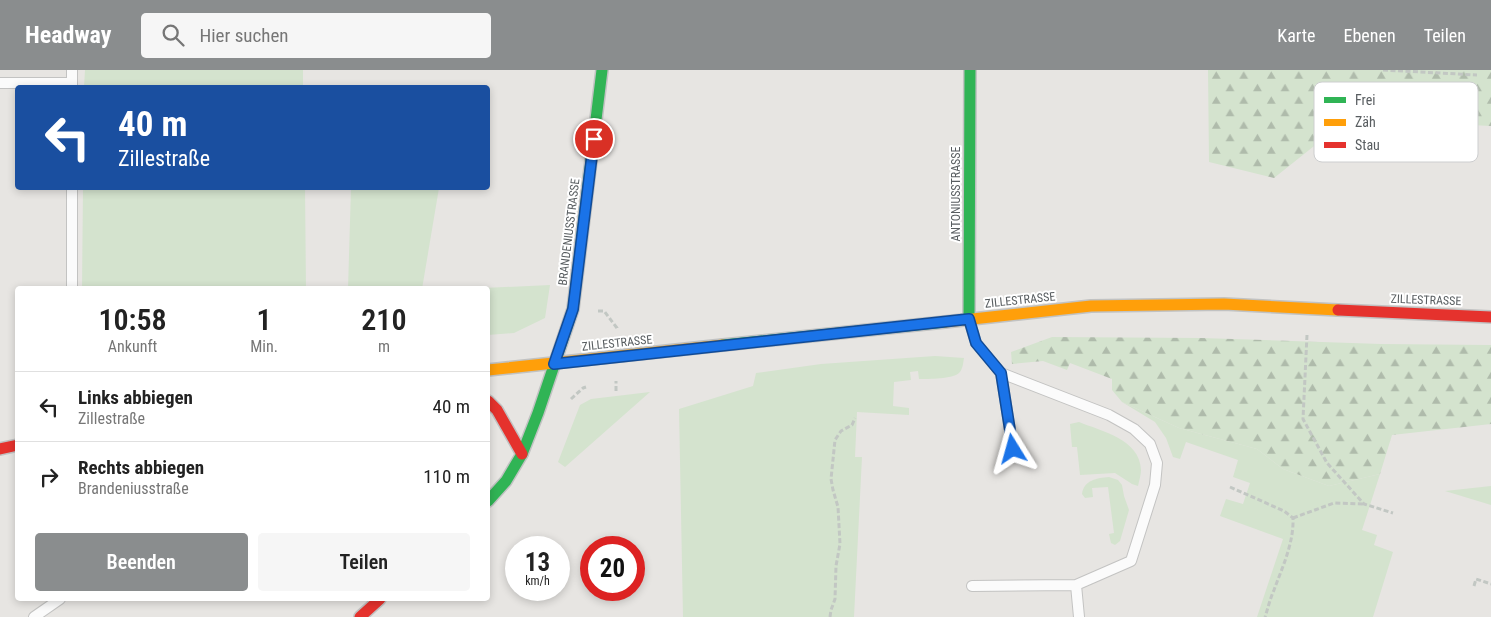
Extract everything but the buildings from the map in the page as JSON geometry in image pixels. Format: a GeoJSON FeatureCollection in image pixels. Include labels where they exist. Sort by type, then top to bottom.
{"type":"FeatureCollection","features":[{"type":"Feature","properties":{"kind":"main road","name":"BRANDENIUSSTRASSE"},"geometry":{"type":"LineString","coordinates":[[490,499],[506,481],[522,454],[540,408],[573,309],[602,70]]}},
{"type":"Feature","properties":{"kind":"main road","name":"ANTONIUSSTRASSE"},"geometry":{"type":"LineString","coordinates":[[969,319],[970,70]]}},
{"type":"Feature","properties":{"kind":"main road","name":"ZILLESTRASSE"},"geometry":{"type":"LineString","coordinates":[[490,370],[1092,306],[1224,304],[1491,316]]}},
{"type":"Feature","properties":{"kind":"main road"},"geometry":{"type":"LineString","coordinates":[[490,403],[497,410],[522,454]]}},
{"type":"Feature","properties":{"kind":"main road"},"geometry":{"type":"LineString","coordinates":[[0,449],[15,446]]}},
{"type":"Feature","properties":{"kind":"main road"},"geometry":{"type":"LineString","coordinates":[[360,617],[378,601]]}},
{"type":"Feature","properties":{"kind":"lane"},"geometry":{"type":"LineString","coordinates":[[0,83],[72,85],[72,70]]}},
{"type":"Feature","properties":{"kind":"lane"},"geometry":{"type":"LineString","coordinates":[[72,190],[72,286]]}},
{"type":"Feature","properties":{"kind":"lane"},"geometry":{"type":"LineString","coordinates":[[969,319],[976,343],[1001,373],[1109,415],[1134,428],[1150,444],[1157,463],[1155,485],[1131,561],[1076,585],[972,586]]}},
{"type":"Feature","properties":{"kind":"lane"},"geometry":{"type":"LineString","coordinates":[[1001,373],[1013,449]]}},
{"type":"Feature","properties":{"kind":"lane"},"geometry":{"type":"LineString","coordinates":[[1076,585],[1079,617]]}},
{"type":"Feature","properties":{"kind":"lane"},"geometry":{"type":"LineString","coordinates":[[34,617],[57,601]]}},
{"type":"Feature","properties":{"kind":"path"},"geometry":{"type":"LineString","coordinates":[[1383,70],[1477,75]]}},
{"type":"Feature","properties":{"kind":"path"},"geometry":{"type":"LineString","coordinates":[[1306,309],[1307,329],[1303,419],[1327,463],[1364,504]]}},
{"type":"Feature","properties":{"kind":"path"},"geometry":{"type":"LineString","coordinates":[[604,312],[617,328]]}},
{"type":"Feature","properties":{"kind":"path"},"geometry":{"type":"LineString","coordinates":[[611,384],[625,382]]}},
{"type":"Feature","properties":{"kind":"path"},"geometry":{"type":"LineString","coordinates":[[570,400],[583,388],[590,387]]}},
{"type":"Feature","properties":{"kind":"path"},"geometry":{"type":"LineString","coordinates":[[830,617],[835,599],[836,566],[840,544],[838,507],[831,478],[835,440],[841,431],[852,425],[855,418]]}},
{"type":"Feature","properties":{"kind":"path"},"geometry":{"type":"LineString","coordinates":[[1230,487],[1284,510],[1293,518],[1290,541],[1265,617]]}},
{"type":"Feature","properties":{"kind":"path"},"geometry":{"type":"LineString","coordinates":[[1293,518],[1334,503],[1364,504],[1393,513]]}},
{"type":"Feature","properties":{"kind":"path"},"geometry":{"type":"LineString","coordinates":[[1474,586],[1476,579],[1491,584]]}},
{"type":"Feature","properties":{"kind":"green space"},"geometry":{"type":"Polygon","coordinates":[[[85,70],[303,70],[303,85],[84,85],[85,70]]]}},
{"type":"Feature","properties":{"kind":"green space"},"geometry":{"type":"Polygon","coordinates":[[[1208,70],[1491,70],[1491,126],[1478,125],[1478,82],[1314,82],[1314,146],[1274,178],[1209,162],[1208,70]]]}},
{"type":"Feature","properties":{"kind":"green space"},"geometry":{"type":"Polygon","coordinates":[[[83,190],[305,190],[306,286],[82,286],[83,190]]]}},
{"type":"Feature","properties":{"kind":"green space"},"geometry":{"type":"Polygon","coordinates":[[[351,190],[439,190],[423,286],[348,286],[351,190]]]}},
{"type":"Feature","properties":{"kind":"green space"},"geometry":{"type":"Polygon","coordinates":[[[550,285],[545,318],[514,333],[490,335],[490,288],[550,285]]]}},
{"type":"Feature","properties":{"kind":"green space"},"geometry":{"type":"Polygon","coordinates":[[[1052,337],[1201,338],[1381,344],[1491,345],[1491,424],[1392,435],[1380,474],[1329,486],[1283,469],[1257,449],[1179,428],[1122,402],[1112,390],[1112,379],[1070,363],[1067,370],[1043,361],[1012,364],[1011,352],[1052,337]]]}},
{"type":"Feature","properties":{"kind":"green space"},"geometry":{"type":"Polygon","coordinates":[[[935,356],[964,358],[963,366],[959,373],[946,378],[919,379],[918,371],[910,372],[911,380],[894,382],[893,406],[909,408],[909,415],[857,412],[855,457],[862,457],[854,617],[683,617],[679,409],[753,386],[756,373],[821,364],[935,356]]]}},
{"type":"Feature","properties":{"kind":"green space"},"geometry":{"type":"Polygon","coordinates":[[[650,392],[565,467],[558,462],[580,405],[591,399],[650,392]]]}},
{"type":"Feature","properties":{"kind":"green space"},"geometry":{"type":"Polygon","coordinates":[[[1122,402],[1179,428],[1257,449],[1283,469],[1329,486],[1380,474],[1362,530],[1377,535],[1374,545],[1393,552],[1373,617],[1257,617],[1283,539],[1220,516],[1226,499],[1243,504],[1250,483],[1233,477],[1238,460],[1186,442],[1180,459],[1173,457],[1166,438],[1155,422],[1122,402]]]}},
{"type":"Feature","properties":{"kind":"green space"},"geometry":{"type":"Polygon","coordinates":[[[1079,422],[1118,438],[1134,451],[1139,459],[1141,470],[1138,486],[1115,473],[1080,475],[1077,447],[1072,447],[1070,424],[1079,422]]]}},
{"type":"Feature","properties":{"kind":"green space"},"geometry":{"type":"Polygon","coordinates":[[[1109,477],[1118,480],[1122,485],[1129,510],[1120,541],[1115,545],[1111,543],[1109,534],[1114,533],[1108,487],[1092,488],[1093,497],[1085,498],[1082,494],[1083,489],[1088,483],[1096,479],[1109,477]]]}},
{"type":"Feature","properties":{"kind":"green space"},"geometry":{"type":"Polygon","coordinates":[[[1491,486],[1491,505],[1445,491],[1491,486]]]}},
{"type":"Feature","properties":{"kind":"traffic: fast"},"geometry":{"type":"LineString","coordinates":[[490,499],[506,481],[522,454],[573,309],[602,70]]}},
{"type":"Feature","properties":{"kind":"traffic: fast"},"geometry":{"type":"LineString","coordinates":[[969,319],[970,70]]}},
{"type":"Feature","properties":{"kind":"traffic: fast"},"geometry":{"type":"LineString","coordinates":[[723,345],[945,322]]}},
{"type":"Feature","properties":{"kind":"traffic: slow"},"geometry":{"type":"LineString","coordinates":[[945,322],[1091,306],[1224,304],[1338,310]]}},
{"type":"Feature","properties":{"kind":"traffic: slow"},"geometry":{"type":"LineString","coordinates":[[490,370],[723,345]]}},
{"type":"Feature","properties":{"kind":"traffic: jam"},"geometry":{"type":"LineString","coordinates":[[1338,310],[1491,317]]}},
{"type":"Feature","properties":{"kind":"traffic: jam"},"geometry":{"type":"LineString","coordinates":[[490,403],[497,410],[522,454]]}},
{"type":"Feature","properties":{"kind":"traffic: jam"},"geometry":{"type":"LineString","coordinates":[[0,449],[15,446]]}},
{"type":"Feature","properties":{"kind":"traffic: jam"},"geometry":{"type":"LineString","coordinates":[[360,617],[378,601]]}},
{"type":"Feature","properties":{"kind":"route"},"geometry":{"type":"LineString","coordinates":[[594,139],[573,309],[554,364],[969,319],[976,343],[1001,373],[1013,449]]}}]}
